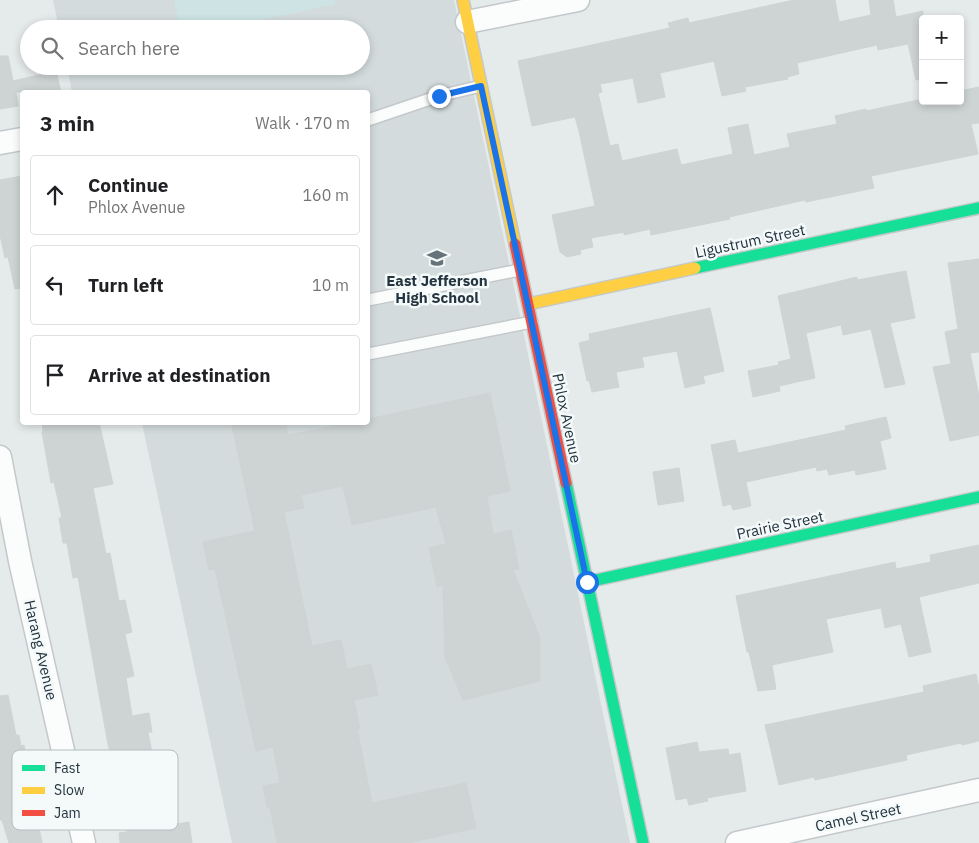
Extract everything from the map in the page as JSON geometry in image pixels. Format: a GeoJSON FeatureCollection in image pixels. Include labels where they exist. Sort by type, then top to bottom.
{"type":"FeatureCollection","features":[{"type":"Feature","properties":{"kind":"street","name":"Phlox Avenue"},"geometry":{"type":"LineString","coordinates":[[463,0],[643,843]]}},
{"type":"Feature","properties":{"kind":"street"},"geometry":{"type":"LineString","coordinates":[[467,22],[578,0]]}},
{"type":"Feature","properties":{"kind":"street"},"geometry":{"type":"LineString","coordinates":[[0,143],[20,139]]}},
{"type":"Feature","properties":{"kind":"street","name":"Ligustrum Street"},"geometry":{"type":"LineString","coordinates":[[528,304],[979,208]]}},
{"type":"Feature","properties":{"kind":"street","name":"Harang Avenue"},"geometry":{"type":"LineString","coordinates":[[0,457],[20,561],[63,750]]}},
{"type":"Feature","properties":{"kind":"street","name":"Prairie Street"},"geometry":{"type":"LineString","coordinates":[[587,582],[979,497]]}},
{"type":"Feature","properties":{"kind":"street","name":"Camel Street"},"geometry":{"type":"LineString","coordinates":[[737,843],[979,790]]}},
{"type":"Feature","properties":{"kind":"street","name":"Harang Avenue"},"geometry":{"type":"LineString","coordinates":[[81,830],[84,843]]}},
{"type":"Feature","properties":{"kind":"lane"},"geometry":{"type":"LineString","coordinates":[[370,119],[439,96],[481,86]]}},
{"type":"Feature","properties":{"kind":"lane"},"geometry":{"type":"LineString","coordinates":[[370,300],[520,270]]}},
{"type":"Feature","properties":{"kind":"lane"},"geometry":{"type":"LineString","coordinates":[[370,354],[532,322]]}},
{"type":"Feature","properties":{"kind":"shaded area","name":"East Jefferson High School"},"geometry":{"type":"Polygon","coordinates":[[[53,0],[454,0],[630,843],[232,843],[142,425],[370,425],[370,90],[72,90],[69,75],[370,75],[370,20],[57,20],[53,0]]]}},
{"type":"Feature","properties":{"kind":"shaded area"},"geometry":{"type":"Polygon","coordinates":[[[174,0],[335,0],[336,4],[262,20],[178,20],[174,0]]]}},
{"type":"Feature","properties":{"kind":"building"},"geometry":{"type":"Polygon","coordinates":[[[794,0],[835,0],[839,22],[871,15],[869,0],[893,0],[896,17],[923,11],[923,15],[919,15],[919,80],[916,80],[908,44],[878,50],[877,45],[797,63],[799,74],[787,77],[788,79],[745,87],[746,91],[722,96],[714,61],[660,73],[665,97],[644,102],[638,103],[633,78],[600,84],[602,92],[598,93],[610,146],[618,144],[622,161],[677,149],[681,165],[733,154],[728,128],[748,124],[754,155],[790,147],[787,134],[837,124],[835,116],[919,100],[919,105],[964,105],[964,90],[979,87],[979,123],[971,124],[978,154],[871,176],[874,188],[806,202],[805,200],[729,217],[730,219],[651,235],[650,229],[624,235],[624,232],[591,238],[593,247],[580,250],[581,254],[567,257],[560,252],[552,215],[595,206],[579,131],[575,117],[532,126],[518,61],[670,28],[668,23],[688,18],[689,23],[794,0]]]}},
{"type":"Feature","properties":{"kind":"building"},"geometry":{"type":"Polygon","coordinates":[[[0,56],[8,56],[13,81],[39,75],[57,75],[61,90],[20,90],[20,92],[16,92],[18,106],[0,109],[0,56]]]}},
{"type":"Feature","properties":{"kind":"building"},"geometry":{"type":"Polygon","coordinates":[[[20,176],[20,288],[15,289],[8,257],[5,258],[0,235],[0,180],[20,176]]]}},
{"type":"Feature","properties":{"kind":"building"},"geometry":{"type":"Polygon","coordinates":[[[979,259],[979,352],[970,353],[979,396],[979,435],[950,441],[933,367],[951,364],[945,332],[958,329],[948,263],[979,259]]]}},
{"type":"Feature","properties":{"kind":"building"},"geometry":{"type":"Polygon","coordinates":[[[906,271],[915,318],[890,323],[905,384],[885,388],[871,329],[843,335],[841,325],[806,333],[815,378],[779,386],[780,391],[753,397],[748,371],[779,365],[778,362],[791,359],[778,296],[857,277],[857,280],[906,271]]]}},
{"type":"Feature","properties":{"kind":"building"},"geometry":{"type":"Polygon","coordinates":[[[710,308],[724,371],[703,376],[705,383],[685,388],[677,351],[642,357],[644,367],[616,372],[619,387],[592,392],[589,380],[587,381],[579,343],[590,340],[589,334],[710,308]]]}},
{"type":"Feature","properties":{"kind":"building"},"geometry":{"type":"Polygon","coordinates":[[[490,393],[510,491],[487,496],[493,534],[511,530],[519,569],[513,570],[540,638],[540,681],[463,700],[445,657],[443,585],[437,587],[429,548],[446,544],[436,507],[352,525],[343,486],[301,495],[304,508],[284,512],[312,646],[341,640],[347,669],[371,664],[378,695],[354,700],[360,729],[357,729],[372,803],[466,783],[476,828],[408,843],[277,843],[270,807],[267,807],[263,786],[280,783],[273,747],[256,751],[215,569],[209,570],[203,542],[255,531],[232,425],[286,425],[288,435],[331,427],[331,425],[370,425],[370,419],[490,393]]]}},
{"type":"Feature","properties":{"kind":"building"},"geometry":{"type":"Polygon","coordinates":[[[886,417],[891,438],[880,441],[886,469],[856,475],[855,470],[829,475],[827,469],[817,471],[816,467],[746,482],[751,506],[733,510],[731,504],[723,506],[711,445],[735,440],[738,453],[846,430],[845,426],[886,417]]]}},
{"type":"Feature","properties":{"kind":"building"},"geometry":{"type":"Polygon","coordinates":[[[42,425],[100,425],[113,484],[93,488],[106,554],[110,553],[119,601],[125,600],[132,632],[125,634],[134,676],[126,678],[132,716],[149,713],[152,732],[148,732],[151,750],[109,750],[78,577],[73,578],[67,543],[63,543],[59,518],[62,518],[54,482],[51,483],[42,425]]]}},
{"type":"Feature","properties":{"kind":"building"},"geometry":{"type":"Polygon","coordinates":[[[679,468],[684,501],[658,505],[653,472],[679,468]]]}},
{"type":"Feature","properties":{"kind":"building"},"geometry":{"type":"Polygon","coordinates":[[[979,545],[979,583],[919,597],[931,652],[909,657],[901,624],[885,628],[881,608],[826,619],[833,652],[772,665],[776,689],[758,691],[749,652],[747,652],[736,596],[895,562],[896,569],[931,562],[930,555],[979,545]]]}},
{"type":"Feature","properties":{"kind":"building"},"geometry":{"type":"Polygon","coordinates":[[[976,674],[979,688],[979,741],[906,755],[907,760],[815,780],[814,777],[779,785],[765,725],[924,692],[923,686],[976,674]]]}},
{"type":"Feature","properties":{"kind":"building"},"geometry":{"type":"Polygon","coordinates":[[[8,695],[16,735],[19,735],[21,746],[24,745],[25,750],[12,750],[12,830],[40,830],[42,843],[9,843],[2,820],[0,820],[0,696],[8,695]]]}},
{"type":"Feature","properties":{"kind":"building"},"geometry":{"type":"Polygon","coordinates":[[[697,742],[699,752],[728,749],[729,755],[740,753],[746,791],[707,798],[708,801],[689,805],[687,798],[676,800],[666,748],[697,742]]]}},
{"type":"Feature","properties":{"kind":"building"},"geometry":{"type":"Polygon","coordinates":[[[189,822],[192,843],[120,843],[119,833],[127,832],[127,830],[178,830],[178,824],[189,822]]]}},
{"type":"Feature","properties":{"kind":"traffic: fast"},"geometry":{"type":"LineString","coordinates":[[695,268],[979,208]]}},
{"type":"Feature","properties":{"kind":"traffic: fast"},"geometry":{"type":"LineString","coordinates":[[566,483],[643,843]]}},
{"type":"Feature","properties":{"kind":"traffic: fast"},"geometry":{"type":"LineString","coordinates":[[587,582],[979,497]]}},
{"type":"Feature","properties":{"kind":"traffic: slow"},"geometry":{"type":"LineString","coordinates":[[463,0],[515,244]]}},
{"type":"Feature","properties":{"kind":"traffic: slow"},"geometry":{"type":"LineString","coordinates":[[528,304],[695,268]]}},
{"type":"Feature","properties":{"kind":"traffic: jam"},"geometry":{"type":"LineString","coordinates":[[515,244],[566,483]]}},
{"type":"Feature","properties":{"kind":"place","name":"East Jefferson High School"},"geometry":{"type":"Point","coordinates":[437,258]}},
{"type":"Feature","properties":{"kind":"route"},"geometry":{"type":"LineString","coordinates":[[439,96],[481,86],[587,582]]}}]}
